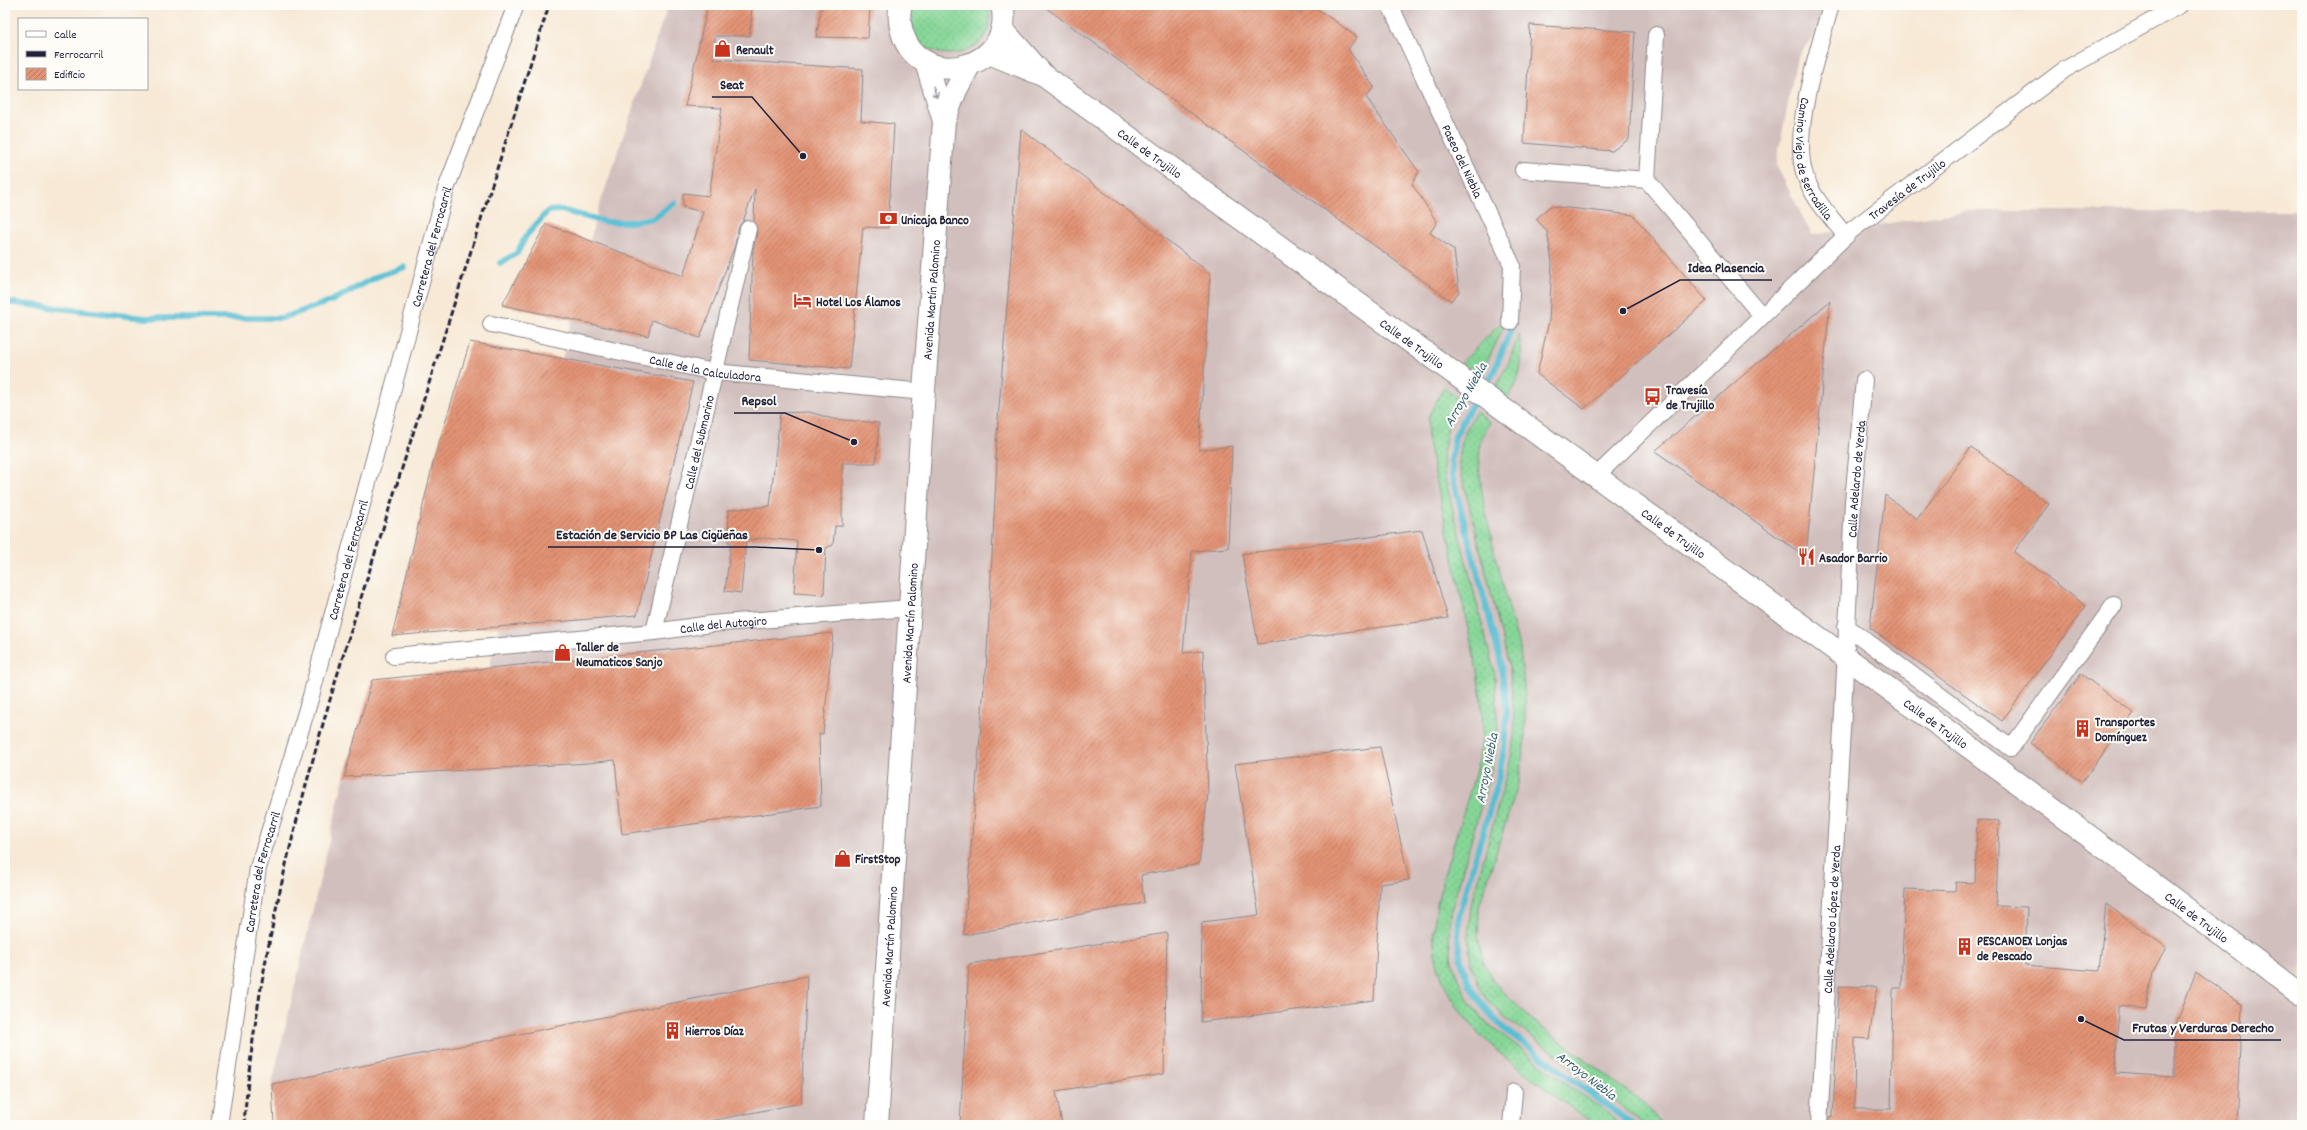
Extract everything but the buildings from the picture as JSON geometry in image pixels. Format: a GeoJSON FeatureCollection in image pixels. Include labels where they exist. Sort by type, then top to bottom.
{"type":"FeatureCollection","features":[{"type":"Feature","properties":{"kind":"main road"},"geometry":{"type":"LineString","coordinates":[[900,6],[900,24],[904,39],[913,52],[926,62],[940,68],[954,69],[969,66],[989,53],[997,42],[1002,29],[1002,5]]}},
{"type":"Feature","properties":{"kind":"main road"},"geometry":{"type":"LineString","coordinates":[[1002,29],[1043,76]]}},
{"type":"Feature","properties":{"kind":"main road"},"geometry":{"type":"LineString","coordinates":[[989,53],[1043,76]]}},
{"type":"Feature","properties":{"kind":"main road","name":"Avenida Martín Palomino"},"geometry":{"type":"LineString","coordinates":[[926,62],[944,121]]}},
{"type":"Feature","properties":{"kind":"main road","name":"Avenida Martín Palomino"},"geometry":{"type":"LineString","coordinates":[[877,1125],[924,392],[944,121],[956,90],[969,66]]}},
{"type":"Feature","properties":{"kind":"main road","name":"Calle de Trujillo"},"geometry":{"type":"LineString","coordinates":[[1043,76],[1978,754],[2302,995]]}},
{"type":"Feature","properties":{"kind":"street","name":"Carretera del Ferrocarril"},"geometry":{"type":"LineString","coordinates":[[219,1125],[258,868],[311,696],[446,189],[516,5]]}},
{"type":"Feature","properties":{"kind":"street","name":"Paseo del Niebla"},"geometry":{"type":"LineString","coordinates":[[1390,5],[1512,265],[1510,322]]}},
{"type":"Feature","properties":{"kind":"street","name":"Camino Viejo de Serradilla"},"geometry":{"type":"LineString","coordinates":[[1831,5],[1807,92],[1801,142],[1804,172],[1816,200],[1846,236]]}},
{"type":"Feature","properties":{"kind":"street","name":"Travesía de Trujillo"},"geometry":{"type":"LineString","coordinates":[[1595,477],[1846,236],[2064,70],[2180,5]]}},
{"type":"Feature","properties":{"kind":"street"},"geometry":{"type":"LineString","coordinates":[[1656,35],[1647,180],[1762,316]]}},
{"type":"Feature","properties":{"kind":"street"},"geometry":{"type":"LineString","coordinates":[[1523,170],[1647,180]]}},
{"type":"Feature","properties":{"kind":"street","name":"Calle del Submarino"},"geometry":{"type":"LineString","coordinates":[[654,632],[748,229]]}},
{"type":"Feature","properties":{"kind":"street","name":"Calle de la Calculadora"},"geometry":{"type":"LineString","coordinates":[[490,324],[714,372],[924,392]]}},
{"type":"Feature","properties":{"kind":"street","name":"Calle Adelardo de Yerda"},"geometry":{"type":"LineString","coordinates":[[1845,658],[1853,502],[1864,380]]}},
{"type":"Feature","properties":{"kind":"street"},"geometry":{"type":"LineString","coordinates":[[1846,626],[2011,748],[2114,605]]}},
{"type":"Feature","properties":{"kind":"street","name":"Calle del Autogiro"},"geometry":{"type":"LineString","coordinates":[[394,656],[654,632],[711,624],[910,608]]}},
{"type":"Feature","properties":{"kind":"street","name":"Calle Adelardo López de Yerda"},"geometry":{"type":"LineString","coordinates":[[1820,1125],[1845,658]]}},
{"type":"Feature","properties":{"kind":"street"},"geometry":{"type":"LineString","coordinates":[[1511,1125],[1514,1092]]}},
{"type":"Feature","properties":{"kind":"shaded area"},"geometry":{"type":"Polygon","coordinates":[[[668,5],[1838,5],[1797,57],[1776,165],[1812,235],[1968,211],[2302,211],[2302,1125],[309,1125],[397,1059],[272,1084],[344,777],[465,770],[596,216],[668,5]]]}},
{"type":"Feature","properties":{"kind":"green space"},"geometry":{"type":"Polygon","coordinates":[[[913,5],[988,5],[989,25],[982,40],[968,50],[952,54],[935,52],[921,43],[913,28],[913,5]]]}},
{"type":"Feature","properties":{"kind":"green space"},"geometry":{"type":"Polygon","coordinates":[[[1501,323],[1505,324],[1480,377],[1461,363],[1501,323]]]}},
{"type":"Feature","properties":{"kind":"green space"},"geometry":{"type":"Polygon","coordinates":[[[1519,335],[1521,344],[1521,368],[1513,391],[1508,398],[1495,388],[1509,362],[1519,335]]]}},
{"type":"Feature","properties":{"kind":"green space"},"geometry":{"type":"Polygon","coordinates":[[[1444,387],[1462,401],[1449,422],[1443,455],[1445,478],[1495,675],[1498,733],[1495,756],[1452,908],[1449,937],[1452,962],[1468,1000],[1483,1020],[1576,1091],[1601,1107],[1620,1125],[1598,1125],[1593,1123],[1552,1094],[1491,1045],[1460,1011],[1448,992],[1440,971],[1435,949],[1434,925],[1436,910],[1446,867],[1477,765],[1481,746],[1482,729],[1477,671],[1427,437],[1429,415],[1444,387]]]}},
{"type":"Feature","properties":{"kind":"green space"},"geometry":{"type":"Polygon","coordinates":[[[1476,412],[1490,422],[1480,442],[1479,466],[1482,493],[1494,551],[1520,650],[1525,696],[1525,738],[1519,781],[1479,906],[1478,937],[1483,961],[1493,981],[1532,1020],[1646,1105],[1662,1125],[1644,1125],[1581,1073],[1506,1018],[1489,1003],[1480,988],[1471,965],[1468,937],[1471,906],[1511,757],[1515,729],[1510,670],[1459,464],[1464,436],[1476,412]]]}},
{"type":"Feature","properties":{"kind":"waterway"},"geometry":{"type":"LineString","coordinates":[[500,263],[517,253],[526,236],[548,211],[561,210],[605,222],[631,222],[654,218],[674,203]]}},
{"type":"Feature","properties":{"kind":"waterway"},"geometry":{"type":"LineString","coordinates":[[5,302],[145,318],[282,318],[331,301],[378,276],[405,267]]}},
{"type":"Feature","properties":{"kind":"waterway","name":"Arroyo Niebla"},"geometry":{"type":"LineString","coordinates":[[1511,330],[1489,382],[1470,408],[1455,436],[1451,460],[1452,476],[1500,659],[1507,710],[1504,748],[1498,781],[1459,914],[1458,938],[1461,961],[1470,986],[1484,1007],[1502,1027],[1633,1125]]}},
{"type":"Feature","properties":{"kind":"railway"},"geometry":{"type":"LineString","coordinates":[[244,1125],[252,1046],[265,967],[280,889],[299,812],[342,658],[549,5]]}},
{"type":"Feature","properties":{"kind":"place","name":"Renault"},"geometry":{"type":"Point","coordinates":[723,49]}},
{"type":"Feature","properties":{"kind":"place","name":"Seat"},"geometry":{"type":"Point","coordinates":[803,156]}},
{"type":"Feature","properties":{"kind":"place","name":"Unicaja Banco"},"geometry":{"type":"Point","coordinates":[888,219]}},
{"type":"Feature","properties":{"kind":"place","name":"Hotel Los Álamos"},"geometry":{"type":"Point","coordinates":[803,301]}},
{"type":"Feature","properties":{"kind":"place","name":"Idea Plasencia"},"geometry":{"type":"Point","coordinates":[1623,311]}},
{"type":"Feature","properties":{"kind":"place","name":"Travesía de Trujillo"},"geometry":{"type":"Point","coordinates":[1653,396]}},
{"type":"Feature","properties":{"kind":"place","name":"Repsol"},"geometry":{"type":"Point","coordinates":[854,442]}},
{"type":"Feature","properties":{"kind":"place","name":"Estación de Servicio BP Las Cigüeñas"},"geometry":{"type":"Point","coordinates":[819,550]}},
{"type":"Feature","properties":{"kind":"place","name":"Asador Barrio"},"geometry":{"type":"Point","coordinates":[1806,557]}},
{"type":"Feature","properties":{"kind":"place","name":"Taller de Neumaticos Sanjo"},"geometry":{"type":"Point","coordinates":[563,653]}},
{"type":"Feature","properties":{"kind":"place","name":"Transportes Domínguez"},"geometry":{"type":"Point","coordinates":[2082,728]}},
{"type":"Feature","properties":{"kind":"place","name":"FirstStop"},"geometry":{"type":"Point","coordinates":[842,858]}},
{"type":"Feature","properties":{"kind":"place","name":"PESCANOEX Lonjas de Pescado"},"geometry":{"type":"Point","coordinates":[1964,947]}},
{"type":"Feature","properties":{"kind":"place","name":"Frutas y Verduras Derecho"},"geometry":{"type":"Point","coordinates":[2081,1019]}},
{"type":"Feature","properties":{"kind":"place","name":"Hierros Díaz"},"geometry":{"type":"Point","coordinates":[672,1030]}}]}
